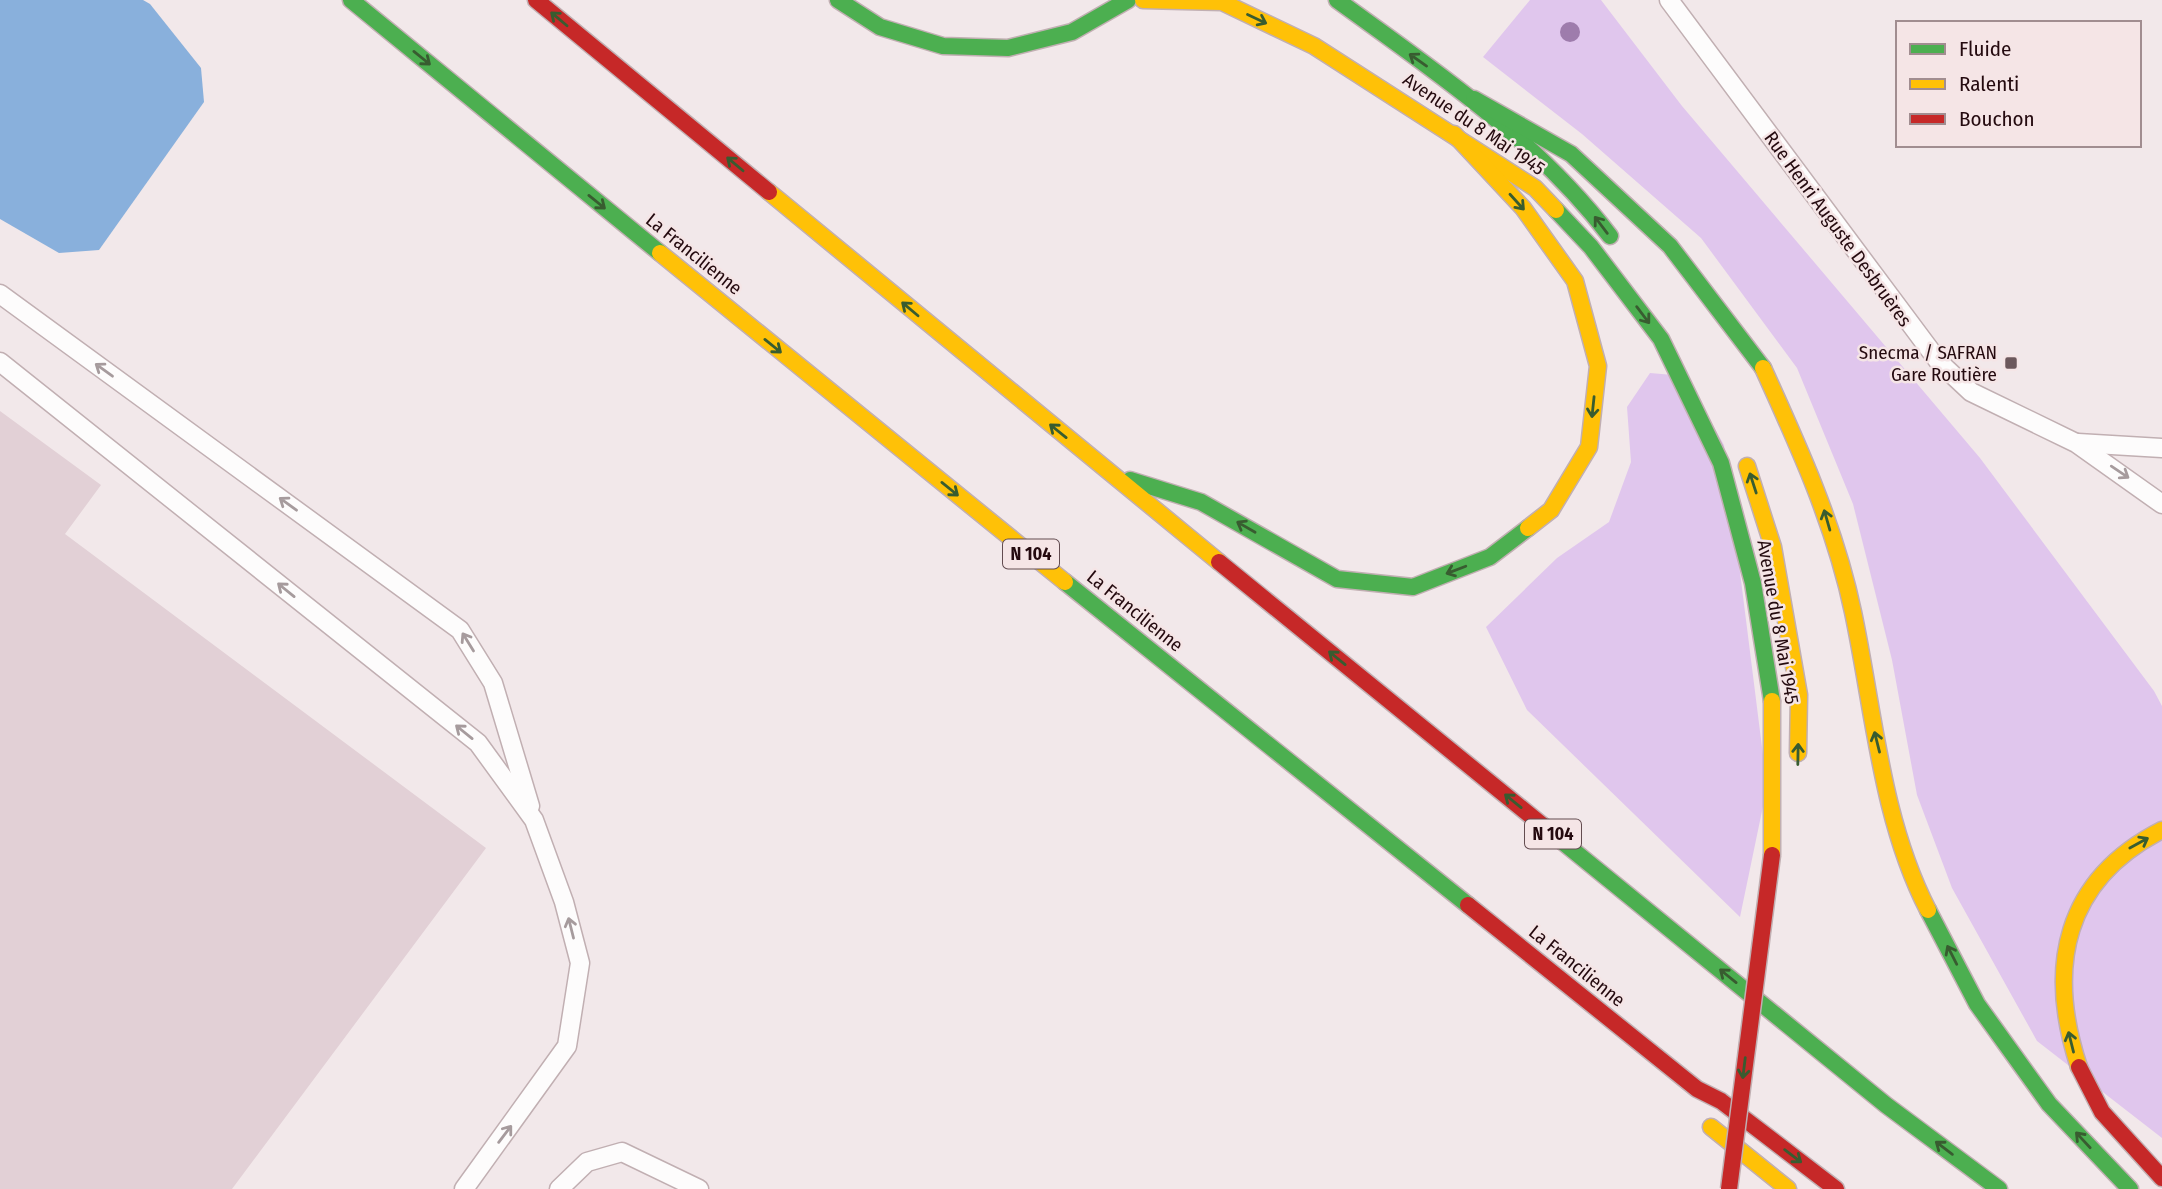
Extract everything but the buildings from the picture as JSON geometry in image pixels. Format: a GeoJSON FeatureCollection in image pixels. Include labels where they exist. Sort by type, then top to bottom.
{"type":"FeatureCollection","features":[{"type":"Feature","properties":{"kind":"main road","name":"La Francilienne"},"geometry":{"type":"LineString","coordinates":[[351,0],[848,407],[1697,1089],[1721,1101],[1836,1189]]}},
{"type":"Feature","properties":{"kind":"main road","name":"N 104"},"geometry":{"type":"LineString","coordinates":[[537,0],[1111,474],[1886,1105],[1999,1189]]}},
{"type":"Feature","properties":{"kind":"main road"},"geometry":{"type":"LineString","coordinates":[[838,0],[880,27],[943,46],[1008,48],[1072,32],[1128,0]]}},
{"type":"Feature","properties":{"kind":"main road","name":"Avenue du 8 Mai 1945"},"geometry":{"type":"LineString","coordinates":[[1143,0],[1222,2],[1314,46],[1454,134],[1535,188],[1591,247],[1661,339],[1721,463],[1754,583],[1774,713],[1772,855],[1729,1189]]}},
{"type":"Feature","properties":{"kind":"main road","name":"Avenue du 8 Mai 1945"},"geometry":{"type":"LineString","coordinates":[[1337,0],[1474,99],[1577,193],[1617,245]]}},
{"type":"Feature","properties":{"kind":"main road"},"geometry":{"type":"LineString","coordinates":[[1474,99],[1571,154],[1670,246],[1762,365],[1819,492],[1849,597],[1874,731],[1909,873],[1977,1004],[2049,1104],[2130,1189]]}},
{"type":"Feature","properties":{"kind":"main road"},"geometry":{"type":"LineString","coordinates":[[1111,474],[1201,502],[1337,579],[1413,587],[1490,557],[1551,510],[1589,447],[1598,366],[1595,354],[1575,281],[1523,208],[1454,134]]}},
{"type":"Feature","properties":{"kind":"main road","name":"Avenue du 8 Mai 1945"},"geometry":{"type":"LineString","coordinates":[[1741,445],[1773,547],[1797,682],[1797,776]]}},
{"type":"Feature","properties":{"kind":"main road"},"geometry":{"type":"LineString","coordinates":[[2162,830],[2130,847],[2104,869],[2086,890],[2071,931],[2062,974],[2065,1017],[2074,1054],[2089,1090],[2118,1130],[2162,1178]]}},
{"type":"Feature","properties":{"kind":"main road"},"geometry":{"type":"LineString","coordinates":[[1774,1037],[1779,995]]}},
{"type":"Feature","properties":{"kind":"main road"},"geometry":{"type":"LineString","coordinates":[[1697,1089],[1707,1124],[1788,1189]]}},
{"type":"Feature","properties":{"kind":"main road"},"geometry":{"type":"LineString","coordinates":[[1755,1189],[1763,1120]]}},
{"type":"Feature","properties":{"kind":"lane","name":"Rue Henri Auguste Desbruères"},"geometry":{"type":"LineString","coordinates":[[1669,0],[1939,362],[1971,392],[2076,443],[2162,504]]}},
{"type":"Feature","properties":{"kind":"lane"},"geometry":{"type":"LineString","coordinates":[[0,294],[460,630],[493,682],[534,820],[564,902],[580,963],[567,1046],[464,1189]]}},
{"type":"Feature","properties":{"kind":"lane"},"geometry":{"type":"LineString","coordinates":[[0,362],[478,743],[534,820]]}},
{"type":"Feature","properties":{"kind":"lane","name":"Rue Henri Auguste Desbruères"},"geometry":{"type":"LineString","coordinates":[[2076,443],[2162,448]]}},
{"type":"Feature","properties":{"kind":"lane"},"geometry":{"type":"LineString","coordinates":[[559,1189],[587,1162],[622,1152],[699,1189]]}},
{"type":"Feature","properties":{"kind":"shaded area"},"geometry":{"type":"Polygon","coordinates":[[[1530,0],[1601,0],[1682,106],[1980,458],[2154,691],[2162,706],[2162,1138],[2037,1041],[1952,888],[1917,795],[1892,660],[1853,504],[1797,368],[1701,238],[1582,134],[1483,57],[1530,0]]]}},
{"type":"Feature","properties":{"kind":"shaded area"},"geometry":{"type":"Polygon","coordinates":[[[1650,373],[1685,376],[1724,445],[1767,787],[1740,917],[1527,710],[1486,627],[1557,558],[1609,522],[1631,462],[1627,407],[1650,373]]]}},
{"type":"Feature","properties":{"kind":"water"},"geometry":{"type":"Polygon","coordinates":[[[0,0],[143,0],[150,4],[201,68],[204,102],[99,250],[59,253],[0,219],[0,0]]]}},
{"type":"Feature","properties":{"kind":"traffic: fast"},"geometry":{"type":"LineString","coordinates":[[351,0],[660,253]]}},
{"type":"Feature","properties":{"kind":"traffic: fast"},"geometry":{"type":"LineString","coordinates":[[838,0],[880,27],[943,46],[1008,48],[1072,32],[1128,0]]}},
{"type":"Feature","properties":{"kind":"traffic: fast"},"geometry":{"type":"LineString","coordinates":[[1337,0],[1447,80],[1517,137],[1550,168],[1610,236]]}},
{"type":"Feature","properties":{"kind":"traffic: fast"},"geometry":{"type":"LineString","coordinates":[[1474,99],[1571,154],[1670,246],[1763,368]]}},
{"type":"Feature","properties":{"kind":"traffic: fast"},"geometry":{"type":"LineString","coordinates":[[1556,210],[1591,247],[1661,339],[1721,463],[1753,583],[1772,701]]}},
{"type":"Feature","properties":{"kind":"traffic: fast"},"geometry":{"type":"LineString","coordinates":[[1130,480],[1201,502],[1337,579],[1413,587],[1490,557],[1528,528]]}},
{"type":"Feature","properties":{"kind":"traffic: fast"},"geometry":{"type":"LineString","coordinates":[[1065,582],[1468,905]]}},
{"type":"Feature","properties":{"kind":"traffic: fast"},"geometry":{"type":"LineString","coordinates":[[1542,825],[1886,1105],[1999,1189]]}},
{"type":"Feature","properties":{"kind":"traffic: fast"},"geometry":{"type":"LineString","coordinates":[[1928,910],[1977,1004],[2049,1104],[2130,1189]]}},
{"type":"Feature","properties":{"kind":"traffic: slow"},"geometry":{"type":"LineString","coordinates":[[1143,0],[1222,2],[1314,46],[1535,188],[1556,210]]}},
{"type":"Feature","properties":{"kind":"traffic: slow"},"geometry":{"type":"LineString","coordinates":[[1454,134],[1523,208],[1575,281],[1598,366],[1589,447],[1551,510],[1528,528]]}},
{"type":"Feature","properties":{"kind":"traffic: slow"},"geometry":{"type":"LineString","coordinates":[[769,192],[1219,562]]}},
{"type":"Feature","properties":{"kind":"traffic: slow"},"geometry":{"type":"LineString","coordinates":[[660,253],[1065,582]]}},
{"type":"Feature","properties":{"kind":"traffic: slow"},"geometry":{"type":"LineString","coordinates":[[1763,368],[1803,457],[1836,549],[1853,612],[1889,802],[1899,839],[1928,910]]}},
{"type":"Feature","properties":{"kind":"traffic: slow"},"geometry":{"type":"LineString","coordinates":[[1747,466],[1773,547],[1799,695],[1798,753]]}},
{"type":"Feature","properties":{"kind":"traffic: slow"},"geometry":{"type":"LineString","coordinates":[[1772,701],[1772,855]]}},
{"type":"Feature","properties":{"kind":"traffic: slow"},"geometry":{"type":"LineString","coordinates":[[2079,1067],[2069,1030],[2064,995],[2065,961],[2071,930],[2084,901],[2103,874],[2129,850],[2162,830]]}},
{"type":"Feature","properties":{"kind":"traffic: slow"},"geometry":{"type":"LineString","coordinates":[[1711,1127],[1788,1189]]}},
{"type":"Feature","properties":{"kind":"traffic: jam"},"geometry":{"type":"LineString","coordinates":[[536,0],[769,192]]}},
{"type":"Feature","properties":{"kind":"traffic: jam"},"geometry":{"type":"LineString","coordinates":[[1219,562],[1542,825]]}},
{"type":"Feature","properties":{"kind":"traffic: jam"},"geometry":{"type":"LineString","coordinates":[[1729,1189],[1772,855]]}},
{"type":"Feature","properties":{"kind":"traffic: jam"},"geometry":{"type":"LineString","coordinates":[[1468,905],[1697,1089],[1721,1101],[1836,1189]]}},
{"type":"Feature","properties":{"kind":"traffic: jam"},"geometry":{"type":"LineString","coordinates":[[2079,1067],[2102,1112],[2162,1178]]}},
{"type":"Feature","properties":{"kind":"place","name":"Snecma / SAFRAN Gare Routière"},"geometry":{"type":"Point","coordinates":[2011,363]}}]}
